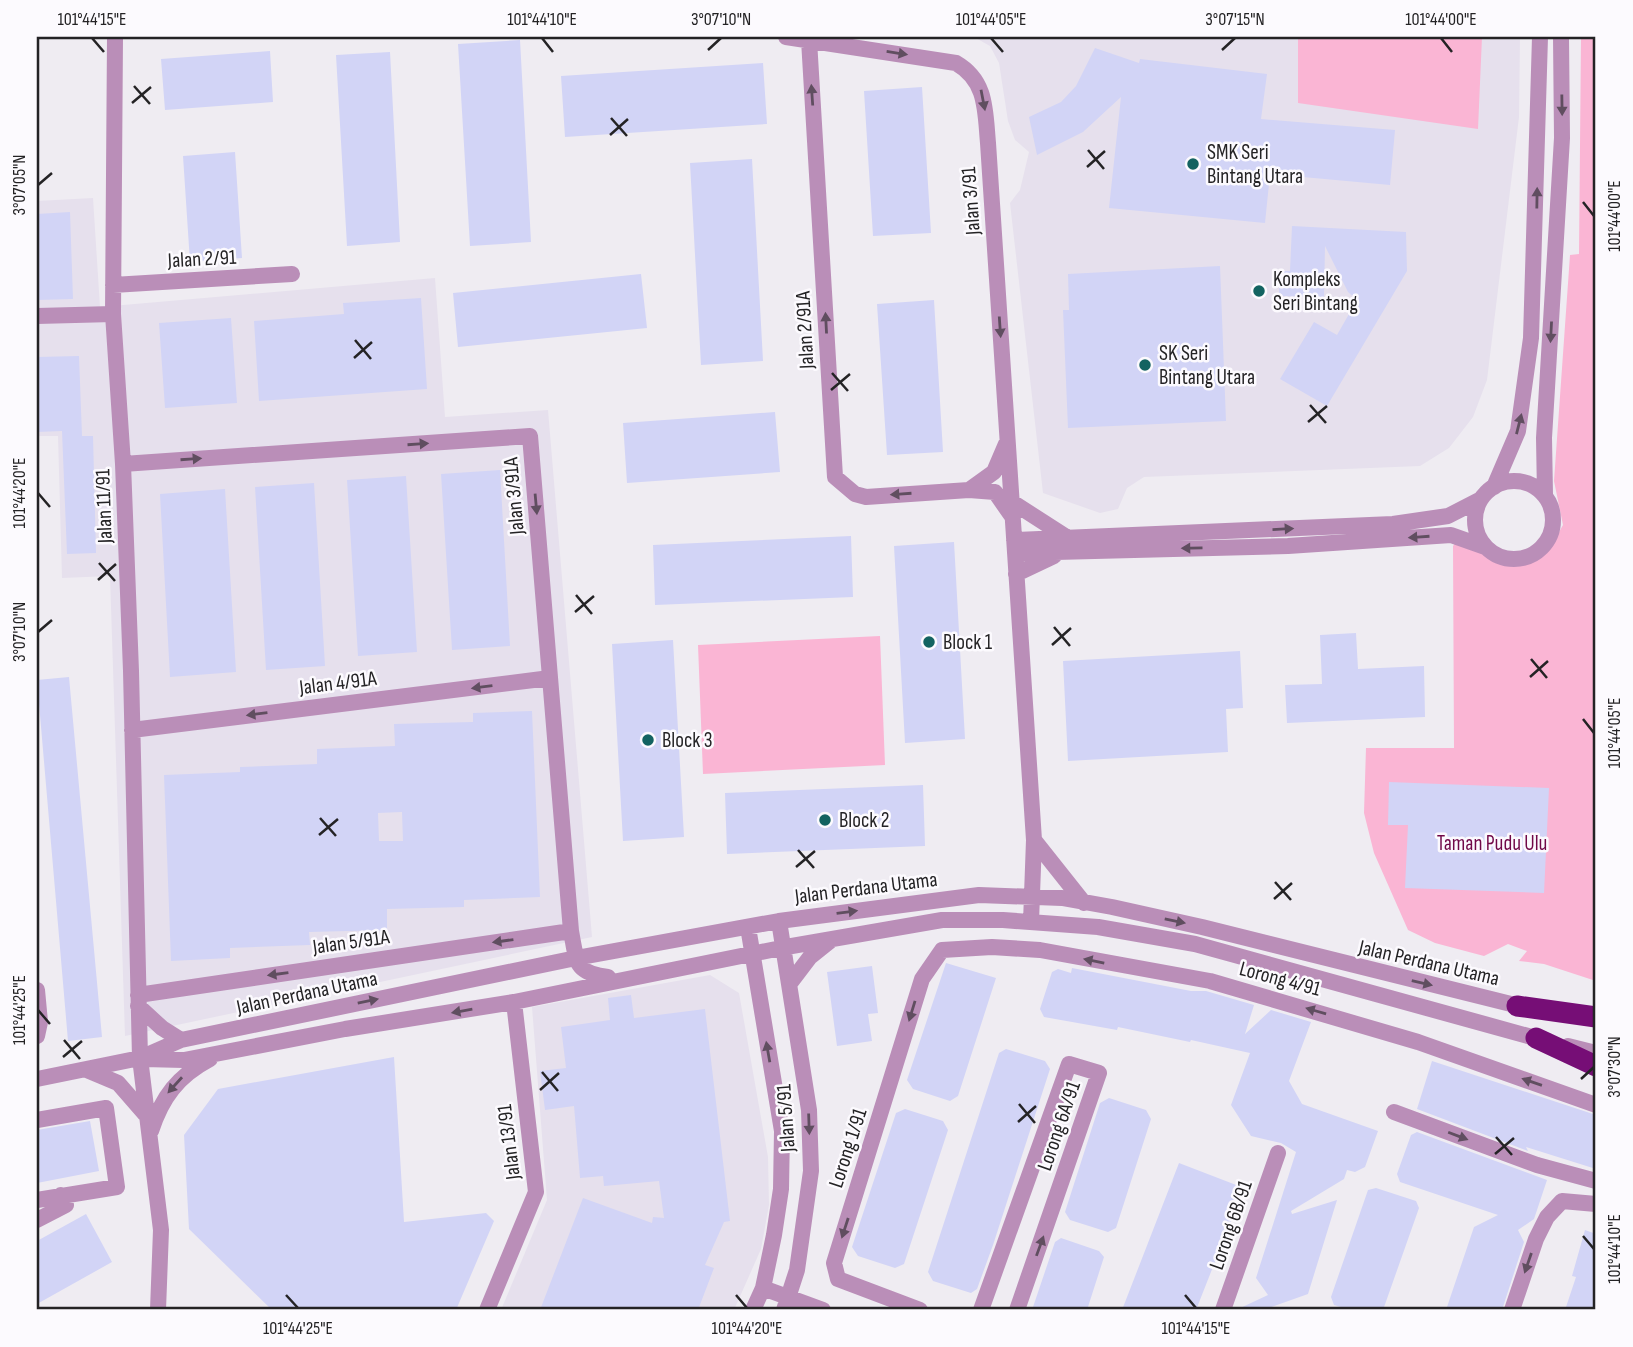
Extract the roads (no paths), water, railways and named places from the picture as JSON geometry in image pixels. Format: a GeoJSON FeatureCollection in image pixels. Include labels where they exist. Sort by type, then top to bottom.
{"type":"FeatureCollection","features":[{"type":"Feature","properties":{"kind":"highway"},"geometry":{"type":"LineString","coordinates":[[1517,1006],[1596,1017]]}},
{"type":"Feature","properties":{"kind":"highway"},"geometry":{"type":"LineString","coordinates":[[1536,1038],[1596,1066]]}},
{"type":"Feature","properties":{"kind":"street","name":"Jalan 11/91"},"geometry":{"type":"LineString","coordinates":[[115,37],[113,314],[123,464],[140,1058]]}},
{"type":"Feature","properties":{"kind":"street","name":"Jalan 3/91"},"geometry":{"type":"LineString","coordinates":[[786,37],[956,64],[970,72],[980,86],[988,143],[1034,840],[1031,922]]}},
{"type":"Feature","properties":{"kind":"street"},"geometry":{"type":"LineString","coordinates":[[1015,547],[1413,522],[1448,516],[1481,499],[1494,487],[1518,431],[1531,338],[1540,37]]}},
{"type":"Feature","properties":{"kind":"street"},"geometry":{"type":"LineString","coordinates":[[1016,574],[1069,544],[1288,545],[1451,536],[1485,547],[1496,555],[1509,559],[1535,553],[1551,533],[1554,520],[1545,495],[1544,438],[1562,138],[1561,37]]}},
{"type":"Feature","properties":{"kind":"street","name":"Jalan 2/91A"},"geometry":{"type":"LineString","coordinates":[[809,40],[835,477],[848,490],[866,497],[969,490],[995,492],[1013,520]]}},
{"type":"Feature","properties":{"kind":"street","name":"Jalan 2/91"},"geometry":{"type":"LineString","coordinates":[[113,285],[292,274]]}},
{"type":"Feature","properties":{"kind":"street"},"geometry":{"type":"LineString","coordinates":[[37,316],[113,314]]}},
{"type":"Feature","properties":{"kind":"street","name":"Jalan 3/91A"},"geometry":{"type":"LineString","coordinates":[[123,464],[530,436],[571,931],[576,958]]}},
{"type":"Feature","properties":{"kind":"street"},"geometry":{"type":"LineString","coordinates":[[969,490],[994,472],[1007,438]]}},
{"type":"Feature","properties":{"kind":"street"},"geometry":{"type":"LineString","coordinates":[[1494,487],[1512,481],[1525,482],[1545,495]]}},
{"type":"Feature","properties":{"kind":"street"},"geometry":{"type":"LineString","coordinates":[[1481,499],[1475,524],[1485,547]]}},
{"type":"Feature","properties":{"kind":"street"},"geometry":{"type":"LineString","coordinates":[[1012,502],[1069,544]]}},
{"type":"Feature","properties":{"kind":"street","name":"Jalan 4/91A"},"geometry":{"type":"LineString","coordinates":[[132,730],[550,678]]}},
{"type":"Feature","properties":{"kind":"street"},"geometry":{"type":"LineString","coordinates":[[1034,840],[1084,903]]}},
{"type":"Feature","properties":{"kind":"street","name":"Jalan Perdana Utama"},"geometry":{"type":"LineString","coordinates":[[37,1079],[140,1058],[181,1040],[576,958],[779,920],[979,895],[1032,896],[1084,903],[1202,926],[1596,1028]]}},
{"type":"Feature","properties":{"kind":"street","name":"Jalan 5/91"},"geometry":{"type":"LineString","coordinates":[[779,920],[786,947],[809,1110],[811,1171],[797,1270],[787,1304]]}},
{"type":"Feature","properties":{"kind":"street","name":"Jalan Perdana Utama"},"geometry":{"type":"LineString","coordinates":[[140,1058],[184,1060],[345,1028],[514,1002],[786,947],[942,920],[1098,927],[1208,947],[1596,1053]]}},
{"type":"Feature","properties":{"kind":"street","name":"Jalan 5/91"},"geometry":{"type":"LineString","coordinates":[[748,927],[782,1131],[781,1189],[763,1288],[753,1310]]}},
{"type":"Feature","properties":{"kind":"street","name":"Jalan 5/91A"},"geometry":{"type":"LineString","coordinates":[[138,1000],[571,931]]}},
{"type":"Feature","properties":{"kind":"street"},"geometry":{"type":"LineString","coordinates":[[791,982],[810,957],[832,939]]}},
{"type":"Feature","properties":{"kind":"street","name":"Lorong 4/91"},"geometry":{"type":"LineString","coordinates":[[942,950],[992,947],[1040,950],[1210,981],[1418,1042],[1596,1105]]}},
{"type":"Feature","properties":{"kind":"street","name":"Lorong 1/91"},"geometry":{"type":"LineString","coordinates":[[909,1308],[838,1279],[834,1263],[922,979],[942,950]]}},
{"type":"Feature","properties":{"kind":"street"},"geometry":{"type":"LineString","coordinates":[[576,958],[580,969],[587,974],[625,979]]}},
{"type":"Feature","properties":{"kind":"street"},"geometry":{"type":"LineString","coordinates":[[720,961],[747,975],[757,989]]}},
{"type":"Feature","properties":{"kind":"street"},"geometry":{"type":"LineString","coordinates":[[37,996],[40,1022],[37,1036]]}},
{"type":"Feature","properties":{"kind":"street"},"geometry":{"type":"LineString","coordinates":[[138,1000],[162,1028],[181,1040]]}},
{"type":"Feature","properties":{"kind":"street","name":"Jalan 13/91"},"geometry":{"type":"LineString","coordinates":[[486,1310],[536,1192],[514,1002]]}},
{"type":"Feature","properties":{"kind":"street"},"geometry":{"type":"LineString","coordinates":[[150,1136],[157,1113],[171,1088],[195,1067],[222,1053]]}},
{"type":"Feature","properties":{"kind":"street"},"geometry":{"type":"LineString","coordinates":[[140,1058],[161,1230],[158,1310]]}},
{"type":"Feature","properties":{"kind":"street","name":"Lorong 6A/91"},"geometry":{"type":"LineString","coordinates":[[981,1310],[1069,1064],[1099,1073],[1017,1310]]}},
{"type":"Feature","properties":{"kind":"street"},"geometry":{"type":"LineString","coordinates":[[86,1070],[118,1083],[133,1096],[146,1116]]}},
{"type":"Feature","properties":{"kind":"street"},"geometry":{"type":"LineString","coordinates":[[37,1120],[106,1108],[117,1187],[37,1200]]}},
{"type":"Feature","properties":{"kind":"street"},"geometry":{"type":"LineString","coordinates":[[1394,1112],[1538,1165],[1596,1181]]}},
{"type":"Feature","properties":{"kind":"street","name":"Lorong 6B/91"},"geometry":{"type":"LineString","coordinates":[[1223,1310],[1278,1153]]}},
{"type":"Feature","properties":{"kind":"street"},"geometry":{"type":"LineString","coordinates":[[37,1220],[66,1205],[61,1195]]}},
{"type":"Feature","properties":{"kind":"street"},"geometry":{"type":"LineString","coordinates":[[1512,1310],[1547,1217],[1562,1201],[1596,1204]]}},
{"type":"Feature","properties":{"kind":"street"},"geometry":{"type":"LineString","coordinates":[[797,1270],[800,1286],[816,1309]]}},
{"type":"Feature","properties":{"kind":"street"},"geometry":{"type":"LineString","coordinates":[[763,1288],[787,1304],[816,1309]]}},
{"type":"Feature","properties":{"kind":"place","name":"SMK Seri Bintang Utara"},"geometry":{"type":"Point","coordinates":[1193,164]}},
{"type":"Feature","properties":{"kind":"place","name":"Kompleks Seri Bintang"},"geometry":{"type":"Point","coordinates":[1259,291]}},
{"type":"Feature","properties":{"kind":"place","name":"SK Seri Bintang Utara"},"geometry":{"type":"Point","coordinates":[1145,365]}},
{"type":"Feature","properties":{"kind":"place","name":"Block 1"},"geometry":{"type":"Point","coordinates":[929,642]}},
{"type":"Feature","properties":{"kind":"place","name":"Block 3"},"geometry":{"type":"Point","coordinates":[648,740]}},
{"type":"Feature","properties":{"kind":"place","name":"Block 2"},"geometry":{"type":"Point","coordinates":[825,820]}},
{"type":"Feature","properties":{"kind":"park label","name":"Taman Pudu Ulu"},"geometry":{"type":"Point","coordinates":[1492,843]}}]}
